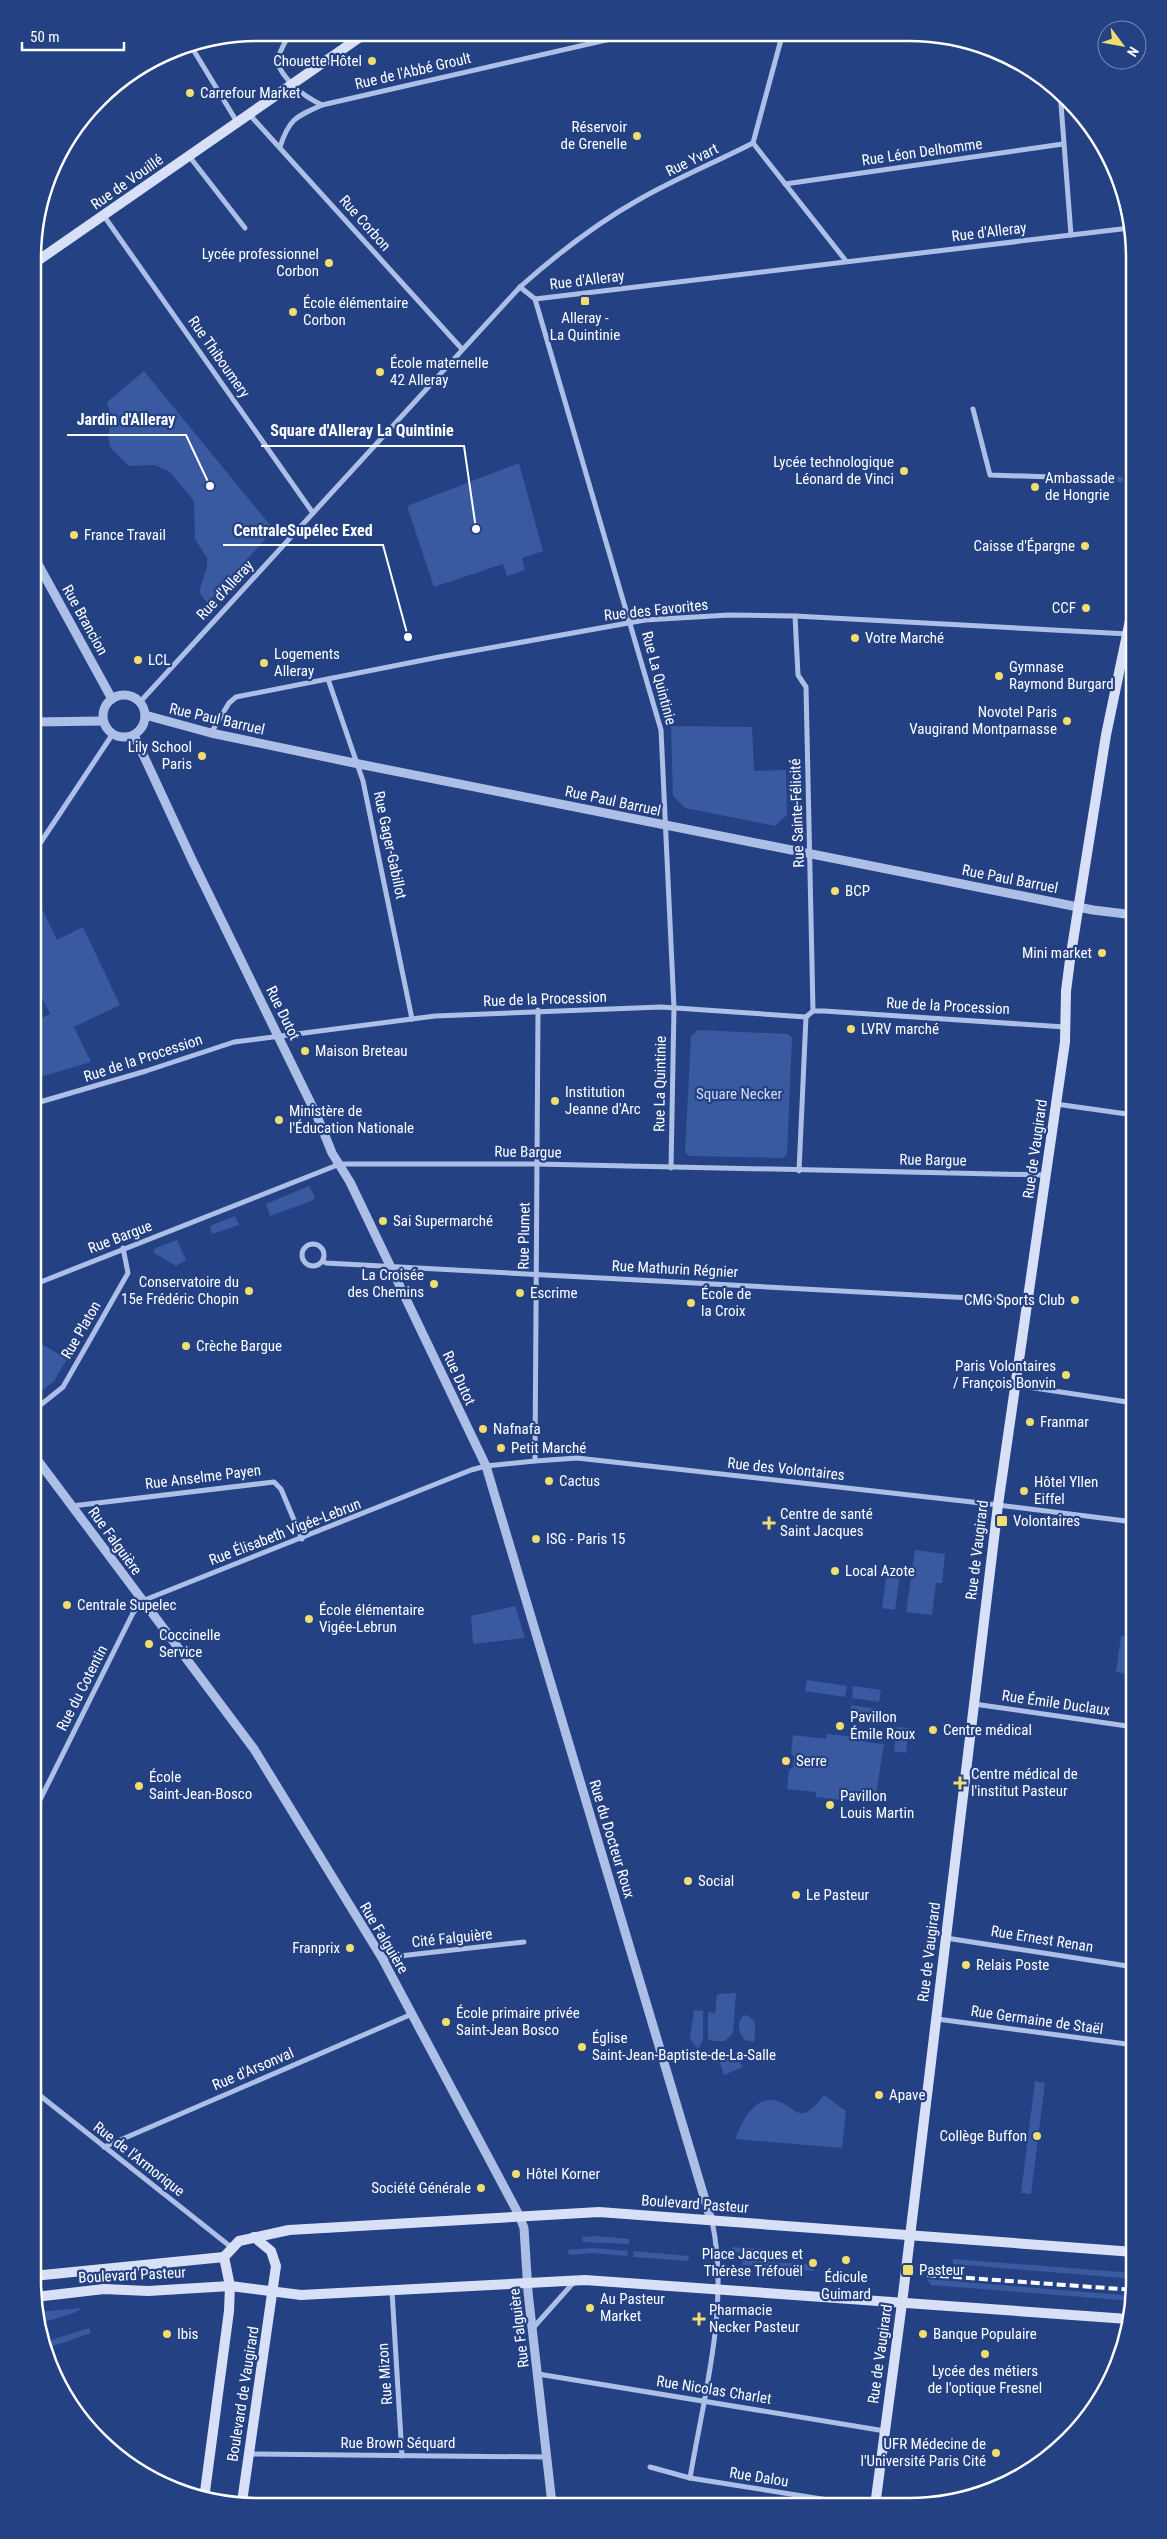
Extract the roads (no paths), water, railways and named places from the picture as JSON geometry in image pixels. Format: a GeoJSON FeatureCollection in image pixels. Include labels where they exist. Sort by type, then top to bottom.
{"type":"FeatureCollection","features":[{"type":"Feature","properties":{"kind":"main road","name":"Rue de Vouillé"},"geometry":{"type":"LineString","coordinates":[[41,259],[354,41]]}},
{"type":"Feature","properties":{"kind":"main road","name":"Rue de Vaugirard"},"geometry":{"type":"LineString","coordinates":[[876,2498],[902,2303],[998,1504],[1066,1027],[1066,991],[1077,907],[1106,735],[1126,643]]}},
{"type":"Feature","properties":{"kind":"main road","name":"Boulevard Pasteur"},"geometry":{"type":"LineString","coordinates":[[231,2247],[239,2241],[298,2229],[598,2212],[1126,2251]]}},
{"type":"Feature","properties":{"kind":"main road"},"geometry":{"type":"LineString","coordinates":[[254,2237],[265,2244],[273,2256],[276,2266],[272,2291]]}},
{"type":"Feature","properties":{"kind":"main road"},"geometry":{"type":"LineString","coordinates":[[230,2286],[224,2257],[231,2247]]}},
{"type":"Feature","properties":{"kind":"main road","name":"Boulevard Pasteur"},"geometry":{"type":"LineString","coordinates":[[41,2275],[224,2257]]}},
{"type":"Feature","properties":{"kind":"main road","name":"Boulevard Pasteur"},"geometry":{"type":"LineString","coordinates":[[42,2296],[104,2289],[148,2291],[230,2286],[301,2295],[392,2292],[575,2280],[719,2288],[1123,2319]]}},
{"type":"Feature","properties":{"kind":"main road","name":"Boulevard de Vaugirard"},"geometry":{"type":"LineString","coordinates":[[205,2491],[221,2380],[230,2286]]}},
{"type":"Feature","properties":{"kind":"main road","name":"Boulevard de Vaugirard"},"geometry":{"type":"LineString","coordinates":[[243,2497],[272,2291]]}},
{"type":"Feature","properties":{"kind":"street"},"geometry":{"type":"LineString","coordinates":[[286,41],[276,61],[292,83],[307,98],[322,105]]}},
{"type":"Feature","properties":{"kind":"street","name":"Rue de l'Abbé Groult"},"geometry":{"type":"LineString","coordinates":[[280,147],[291,121],[322,105],[602,41]]}},
{"type":"Feature","properties":{"kind":"street"},"geometry":{"type":"LineString","coordinates":[[781,41],[753,143],[846,261]]}},
{"type":"Feature","properties":{"kind":"street"},"geometry":{"type":"LineString","coordinates":[[194,51],[237,122]]}},
{"type":"Feature","properties":{"kind":"street"},"geometry":{"type":"LineString","coordinates":[[1061,104],[1071,235]]}},
{"type":"Feature","properties":{"kind":"street","name":"Rue Corbon"},"geometry":{"type":"LineString","coordinates":[[248,114],[462,349]]}},
{"type":"Feature","properties":{"kind":"street","name":"Rue Yvart"},"geometry":{"type":"LineString","coordinates":[[520,287],[543,267],[604,221],[642,198],[753,143]]}},
{"type":"Feature","properties":{"kind":"street","name":"Rue Léon Delhomme"},"geometry":{"type":"LineString","coordinates":[[786,184],[1063,144]]}},
{"type":"Feature","properties":{"kind":"street"},"geometry":{"type":"LineString","coordinates":[[189,156],[245,228]]}},
{"type":"Feature","properties":{"kind":"street","name":"Rue Thiboumery"},"geometry":{"type":"LineString","coordinates":[[104,216],[313,513]]}},
{"type":"Feature","properties":{"kind":"street","name":"Rue d'Alleray"},"geometry":{"type":"LineString","coordinates":[[140,702],[520,287],[535,299],[1124,229]]}},
{"type":"Feature","properties":{"kind":"street","name":"Rue La Quintinie"},"geometry":{"type":"LineString","coordinates":[[535,299],[631,622],[661,730],[674,1008],[671,1168]]}},
{"type":"Feature","properties":{"kind":"street"},"geometry":{"type":"LineString","coordinates":[[973,409],[990,475],[1110,479]]}},
{"type":"Feature","properties":{"kind":"street","name":"Rue Brancion"},"geometry":{"type":"LineString","coordinates":[[41,570],[112,699]]}},
{"type":"Feature","properties":{"kind":"street","name":"Rue des Favorites"},"geometry":{"type":"LineString","coordinates":[[211,733],[230,702],[236,697],[631,622],[728,615],[795,616],[1126,634]]}},
{"type":"Feature","properties":{"kind":"street","name":"Rue Sainte-Félicité"},"geometry":{"type":"LineString","coordinates":[[795,616],[798,675],[806,686],[813,1011]]}},
{"type":"Feature","properties":{"kind":"street","name":"Rue Gager-Gabillot"},"geometry":{"type":"LineString","coordinates":[[328,679],[359,764],[412,1019]]}},
{"type":"Feature","properties":{"kind":"street"},"geometry":{"type":"LineString","coordinates":[[126,695],[140,702],[145,715],[143,725],[134,735],[125,738],[112,734],[106,729],[103,721],[104,708],[112,699],[126,695]]}},
{"type":"Feature","properties":{"kind":"street","name":"Rue Paul Barruel"},"geometry":{"type":"LineString","coordinates":[[145,715],[211,733],[359,764],[664,826],[1077,907],[1126,915]]}},
{"type":"Feature","properties":{"kind":"street"},"geometry":{"type":"LineString","coordinates":[[41,722],[103,721]]}},
{"type":"Feature","properties":{"kind":"street"},"geometry":{"type":"LineString","coordinates":[[41,842],[112,734]]}},
{"type":"Feature","properties":{"kind":"street","name":"Rue Dutot"},"geometry":{"type":"LineString","coordinates":[[134,735],[197,870],[279,1037],[332,1153],[340,1164],[392,1268],[486,1466]]}},
{"type":"Feature","properties":{"kind":"street","name":"Rue de la Procession"},"geometry":{"type":"LineString","coordinates":[[41,1102],[146,1071],[234,1042],[412,1019],[538,1010],[674,1008],[806,1017]]}},
{"type":"Feature","properties":{"kind":"street","name":"Rue Plumet"},"geometry":{"type":"LineString","coordinates":[[535,1461],[538,1010]]}},
{"type":"Feature","properties":{"kind":"street"},"geometry":{"type":"LineString","coordinates":[[799,1171],[806,1017],[813,1011]]}},
{"type":"Feature","properties":{"kind":"street","name":"Rue de la Procession"},"geometry":{"type":"LineString","coordinates":[[813,1011],[1066,1027]]}},
{"type":"Feature","properties":{"kind":"street"},"geometry":{"type":"LineString","coordinates":[[1056,1104],[1126,1114]]}},
{"type":"Feature","properties":{"kind":"street","name":"Rue Bargue"},"geometry":{"type":"LineString","coordinates":[[41,1281],[340,1164],[537,1164],[1046,1175]]}},
{"type":"Feature","properties":{"kind":"street","name":"Rue Mathurin Régnier"},"geometry":{"type":"LineString","coordinates":[[310,1244],[318,1244],[324,1250],[323,1261],[314,1266],[307,1264],[302,1255],[304,1248],[310,1244]]}},
{"type":"Feature","properties":{"kind":"street","name":"Rue Platon"},"geometry":{"type":"LineString","coordinates":[[41,1405],[63,1387],[128,1273],[123,1248]]}},
{"type":"Feature","properties":{"kind":"street","name":"Rue Mathurin Régnier"},"geometry":{"type":"LineString","coordinates":[[323,1261],[326,1263],[392,1268],[1026,1301]]}},
{"type":"Feature","properties":{"kind":"street"},"geometry":{"type":"LineString","coordinates":[[1014,1385],[1126,1402]]}},
{"type":"Feature","properties":{"kind":"street","name":"Rue des Volontaires"},"geometry":{"type":"LineString","coordinates":[[438,1485],[486,1466],[577,1458],[998,1504],[1126,1521]]}},
{"type":"Feature","properties":{"kind":"street","name":"Rue Falguière"},"geometry":{"type":"LineString","coordinates":[[41,1465],[254,1750],[382,1958],[519,2215],[524,2228],[527,2282],[551,2498]]}},
{"type":"Feature","properties":{"kind":"street","name":"Rue du Docteur Roux"},"geometry":{"type":"LineString","coordinates":[[486,1466],[712,2220]]}},
{"type":"Feature","properties":{"kind":"street","name":"Rue Anselme Payen"},"geometry":{"type":"LineString","coordinates":[[72,1506],[274,1482],[281,1489],[302,1539]]}},
{"type":"Feature","properties":{"kind":"street","name":"Rue Élisabeth Vigée-Lebrun"},"geometry":{"type":"LineString","coordinates":[[142,1601],[438,1485]]}},
{"type":"Feature","properties":{"kind":"street","name":"Rue du Cotentin"},"geometry":{"type":"LineString","coordinates":[[41,1798],[133,1613],[142,1601]]}},
{"type":"Feature","properties":{"kind":"street","name":"Rue Émile Duclaux"},"geometry":{"type":"LineString","coordinates":[[974,1704],[1126,1727]]}},
{"type":"Feature","properties":{"kind":"street","name":"Rue Ernest Renan"},"geometry":{"type":"LineString","coordinates":[[946,1938],[1126,1966]]}},
{"type":"Feature","properties":{"kind":"street","name":"Cité Falguière"},"geometry":{"type":"LineString","coordinates":[[382,1958],[524,1942]]}},
{"type":"Feature","properties":{"kind":"street","name":"Rue d'Arsonval"},"geometry":{"type":"LineString","coordinates":[[104,2147],[412,2014]]}},
{"type":"Feature","properties":{"kind":"street","name":"Rue Germaine de Staël"},"geometry":{"type":"LineString","coordinates":[[936,2019],[1126,2044]]}},
{"type":"Feature","properties":{"kind":"street","name":"Rue de l'Armorique"},"geometry":{"type":"LineString","coordinates":[[41,2097],[231,2247]]}},
{"type":"Feature","properties":{"kind":"street"},"geometry":{"type":"LineString","coordinates":[[690,2478],[704,2400],[719,2288],[712,2220]]}},
{"type":"Feature","properties":{"kind":"street"},"geometry":{"type":"LineString","coordinates":[[532,2328],[575,2280]]}},
{"type":"Feature","properties":{"kind":"street","name":"Rue Mizon"},"geometry":{"type":"LineString","coordinates":[[392,2292],[402,2456]]}},
{"type":"Feature","properties":{"kind":"street","name":"Rue Nicolas Charlet"},"geometry":{"type":"LineString","coordinates":[[538,2374],[885,2431]]}},
{"type":"Feature","properties":{"kind":"street","name":"Rue Brown Séquard"},"geometry":{"type":"LineString","coordinates":[[249,2454],[547,2457]]}},
{"type":"Feature","properties":{"kind":"street","name":"Rue Dalou"},"geometry":{"type":"LineString","coordinates":[[650,2467],[690,2478],[816,2498]]}},
{"type":"Feature","properties":{"kind":"tunnel"},"geometry":{"type":"LineString","coordinates":[[1110,479],[1126,480]]}},
{"type":"Feature","properties":{"kind":"railway"},"geometry":{"type":"LineString","coordinates":[[927,2275],[1125,2289]]}},
{"type":"Feature","properties":{"kind":"place","name":"Chouette Hôtel"},"geometry":{"type":"Point","coordinates":[372,61]}},
{"type":"Feature","properties":{"kind":"place","name":"Carrefour Market"},"geometry":{"type":"Point","coordinates":[190,93]}},
{"type":"Feature","properties":{"kind":"place","name":"Réservoir de Grenelle"},"geometry":{"type":"Point","coordinates":[637,136]}},
{"type":"Feature","properties":{"kind":"place","name":"Lycée professionnel Corbon"},"geometry":{"type":"Point","coordinates":[329,263]}},
{"type":"Feature","properties":{"kind":"place","name":"Alleray - La Quintinie"},"geometry":{"type":"Point","coordinates":[585,301]}},
{"type":"Feature","properties":{"kind":"place","name":"École élémentaire Corbon"},"geometry":{"type":"Point","coordinates":[293,312]}},
{"type":"Feature","properties":{"kind":"place","name":"École maternelle 42 Alleray"},"geometry":{"type":"Point","coordinates":[380,372]}},
{"type":"Feature","properties":{"kind":"place","name":"Lycée technologique Léonard de Vinci"},"geometry":{"type":"Point","coordinates":[904,471]}},
{"type":"Feature","properties":{"kind":"place","name":"Jardin d'Alleray"},"geometry":{"type":"Point","coordinates":[210,486]}},
{"type":"Feature","properties":{"kind":"place","name":"Ambassade de Hongrie"},"geometry":{"type":"Point","coordinates":[1035,487]}},
{"type":"Feature","properties":{"kind":"place","name":"Square d'Alleray La Quintinie"},"geometry":{"type":"Point","coordinates":[476,529]}},
{"type":"Feature","properties":{"kind":"place","name":"France Travail"},"geometry":{"type":"Point","coordinates":[74,535]}},
{"type":"Feature","properties":{"kind":"place","name":"Caisse d'Épargne"},"geometry":{"type":"Point","coordinates":[1085,546]}},
{"type":"Feature","properties":{"kind":"place","name":"CCF"},"geometry":{"type":"Point","coordinates":[1086,608]}},
{"type":"Feature","properties":{"kind":"place","name":"CentraleSupélec Exed"},"geometry":{"type":"Point","coordinates":[408,637]}},
{"type":"Feature","properties":{"kind":"place","name":"Votre Marché"},"geometry":{"type":"Point","coordinates":[855,638]}},
{"type":"Feature","properties":{"kind":"place","name":"LCL"},"geometry":{"type":"Point","coordinates":[138,660]}},
{"type":"Feature","properties":{"kind":"place","name":"Logements Alleray"},"geometry":{"type":"Point","coordinates":[264,663]}},
{"type":"Feature","properties":{"kind":"place","name":"Gymnase Raymond Burgard"},"geometry":{"type":"Point","coordinates":[999,676]}},
{"type":"Feature","properties":{"kind":"place","name":"Novotel Paris Vaugirand Montparnasse"},"geometry":{"type":"Point","coordinates":[1067,721]}},
{"type":"Feature","properties":{"kind":"place","name":"Lily School Paris"},"geometry":{"type":"Point","coordinates":[202,756]}},
{"type":"Feature","properties":{"kind":"place","name":"BCP"},"geometry":{"type":"Point","coordinates":[835,891]}},
{"type":"Feature","properties":{"kind":"place","name":"Mini market"},"geometry":{"type":"Point","coordinates":[1102,953]}},
{"type":"Feature","properties":{"kind":"place","name":"LVRV marché"},"geometry":{"type":"Point","coordinates":[851,1029]}},
{"type":"Feature","properties":{"kind":"place","name":"Maison Breteau"},"geometry":{"type":"Point","coordinates":[305,1051]}},
{"type":"Feature","properties":{"kind":"place","name":"Institution Jeanne d'Arc"},"geometry":{"type":"Point","coordinates":[555,1101]}},
{"type":"Feature","properties":{"kind":"place","name":"Ministère de l'Éducation Nationale"},"geometry":{"type":"Point","coordinates":[279,1120]}},
{"type":"Feature","properties":{"kind":"place","name":"Sai Supermarché"},"geometry":{"type":"Point","coordinates":[383,1221]}},
{"type":"Feature","properties":{"kind":"place","name":"La Croisée des Chemins"},"geometry":{"type":"Point","coordinates":[434,1284]}},
{"type":"Feature","properties":{"kind":"place","name":"Conservatoire du 15e Frédéric Chopin"},"geometry":{"type":"Point","coordinates":[249,1291]}},
{"type":"Feature","properties":{"kind":"place","name":"Escrime"},"geometry":{"type":"Point","coordinates":[520,1293]}},
{"type":"Feature","properties":{"kind":"place","name":"CMG Sports Club"},"geometry":{"type":"Point","coordinates":[1075,1300]}},
{"type":"Feature","properties":{"kind":"place","name":"École de la Croix"},"geometry":{"type":"Point","coordinates":[691,1303]}},
{"type":"Feature","properties":{"kind":"place","name":"Crèche Bargue"},"geometry":{"type":"Point","coordinates":[186,1346]}},
{"type":"Feature","properties":{"kind":"place","name":"Paris Volontaires / François Bonvin"},"geometry":{"type":"Point","coordinates":[1066,1375]}},
{"type":"Feature","properties":{"kind":"place","name":"Franmar"},"geometry":{"type":"Point","coordinates":[1030,1422]}},
{"type":"Feature","properties":{"kind":"place","name":"Nafnafa"},"geometry":{"type":"Point","coordinates":[483,1429]}},
{"type":"Feature","properties":{"kind":"place","name":"Petit Marché"},"geometry":{"type":"Point","coordinates":[501,1448]}},
{"type":"Feature","properties":{"kind":"place","name":"Cactus"},"geometry":{"type":"Point","coordinates":[549,1481]}},
{"type":"Feature","properties":{"kind":"place","name":"Hôtel Yllen Eiffel"},"geometry":{"type":"Point","coordinates":[1024,1491]}},
{"type":"Feature","properties":{"kind":"place","name":"Volontaires"},"geometry":{"type":"Point","coordinates":[1002,1521]}},
{"type":"Feature","properties":{"kind":"place","name":"Centre de santé Saint Jacques"},"geometry":{"type":"Point","coordinates":[769,1523]}},
{"type":"Feature","properties":{"kind":"place","name":"ISG - Paris 15"},"geometry":{"type":"Point","coordinates":[536,1539]}},
{"type":"Feature","properties":{"kind":"place","name":"Local Azote"},"geometry":{"type":"Point","coordinates":[835,1571]}},
{"type":"Feature","properties":{"kind":"place","name":"Centrale Supelec"},"geometry":{"type":"Point","coordinates":[67,1605]}},
{"type":"Feature","properties":{"kind":"place","name":"École élémentaire Vigée-Lebrun"},"geometry":{"type":"Point","coordinates":[309,1619]}},
{"type":"Feature","properties":{"kind":"place","name":"Coccinelle Service"},"geometry":{"type":"Point","coordinates":[149,1644]}},
{"type":"Feature","properties":{"kind":"place","name":"Pavillon Émile Roux"},"geometry":{"type":"Point","coordinates":[840,1726]}},
{"type":"Feature","properties":{"kind":"place","name":"Centre médical"},"geometry":{"type":"Point","coordinates":[933,1730]}},
{"type":"Feature","properties":{"kind":"place","name":"Serre"},"geometry":{"type":"Point","coordinates":[786,1761]}},
{"type":"Feature","properties":{"kind":"place","name":"Centre médical de l'institut Pasteur"},"geometry":{"type":"Point","coordinates":[960,1783]}},
{"type":"Feature","properties":{"kind":"place","name":"École Saint-Jean-Bosco"},"geometry":{"type":"Point","coordinates":[139,1786]}},
{"type":"Feature","properties":{"kind":"place","name":"Pavillon Louis Martin"},"geometry":{"type":"Point","coordinates":[830,1805]}},
{"type":"Feature","properties":{"kind":"place","name":"Social"},"geometry":{"type":"Point","coordinates":[688,1881]}},
{"type":"Feature","properties":{"kind":"place","name":"Le Pasteur"},"geometry":{"type":"Point","coordinates":[796,1895]}},
{"type":"Feature","properties":{"kind":"place","name":"Franprix"},"geometry":{"type":"Point","coordinates":[350,1948]}},
{"type":"Feature","properties":{"kind":"place","name":"Relais Poste"},"geometry":{"type":"Point","coordinates":[966,1965]}},
{"type":"Feature","properties":{"kind":"place","name":"École primaire privée Saint-Jean Bosco"},"geometry":{"type":"Point","coordinates":[446,2022]}},
{"type":"Feature","properties":{"kind":"place","name":"Église Saint-Jean-Baptiste-de-La-Salle"},"geometry":{"type":"Point","coordinates":[582,2047]}},
{"type":"Feature","properties":{"kind":"place","name":"Apave"},"geometry":{"type":"Point","coordinates":[879,2095]}},
{"type":"Feature","properties":{"kind":"place","name":"Collège Buffon"},"geometry":{"type":"Point","coordinates":[1037,2136]}},
{"type":"Feature","properties":{"kind":"place","name":"Hôtel Korner"},"geometry":{"type":"Point","coordinates":[516,2174]}},
{"type":"Feature","properties":{"kind":"place","name":"Société Générale"},"geometry":{"type":"Point","coordinates":[481,2188]}},
{"type":"Feature","properties":{"kind":"place","name":"Édicule Guimard"},"geometry":{"type":"Point","coordinates":[846,2260]}},
{"type":"Feature","properties":{"kind":"place","name":"Place Jacques et Thérèse Tréfouël"},"geometry":{"type":"Point","coordinates":[813,2263]}},
{"type":"Feature","properties":{"kind":"place","name":"Pasteur"},"geometry":{"type":"Point","coordinates":[908,2270]}},
{"type":"Feature","properties":{"kind":"place","name":"Au Pasteur Market"},"geometry":{"type":"Point","coordinates":[590,2308]}},
{"type":"Feature","properties":{"kind":"place","name":"Pharmacie Necker Pasteur"},"geometry":{"type":"Point","coordinates":[699,2319]}},
{"type":"Feature","properties":{"kind":"place","name":"Ibis"},"geometry":{"type":"Point","coordinates":[167,2334]}},
{"type":"Feature","properties":{"kind":"place","name":"Banque Populaire"},"geometry":{"type":"Point","coordinates":[923,2334]}},
{"type":"Feature","properties":{"kind":"place","name":"Lycée des métiers de l'optique Fresnel"},"geometry":{"type":"Point","coordinates":[985,2354]}},
{"type":"Feature","properties":{"kind":"place","name":"UFR Médecine de l'Université Paris Cité"},"geometry":{"type":"Point","coordinates":[996,2453]}},
{"type":"Feature","properties":{"kind":"park label","name":"Square Necker"},"geometry":{"type":"Point","coordinates":[739,1094]}}]}
